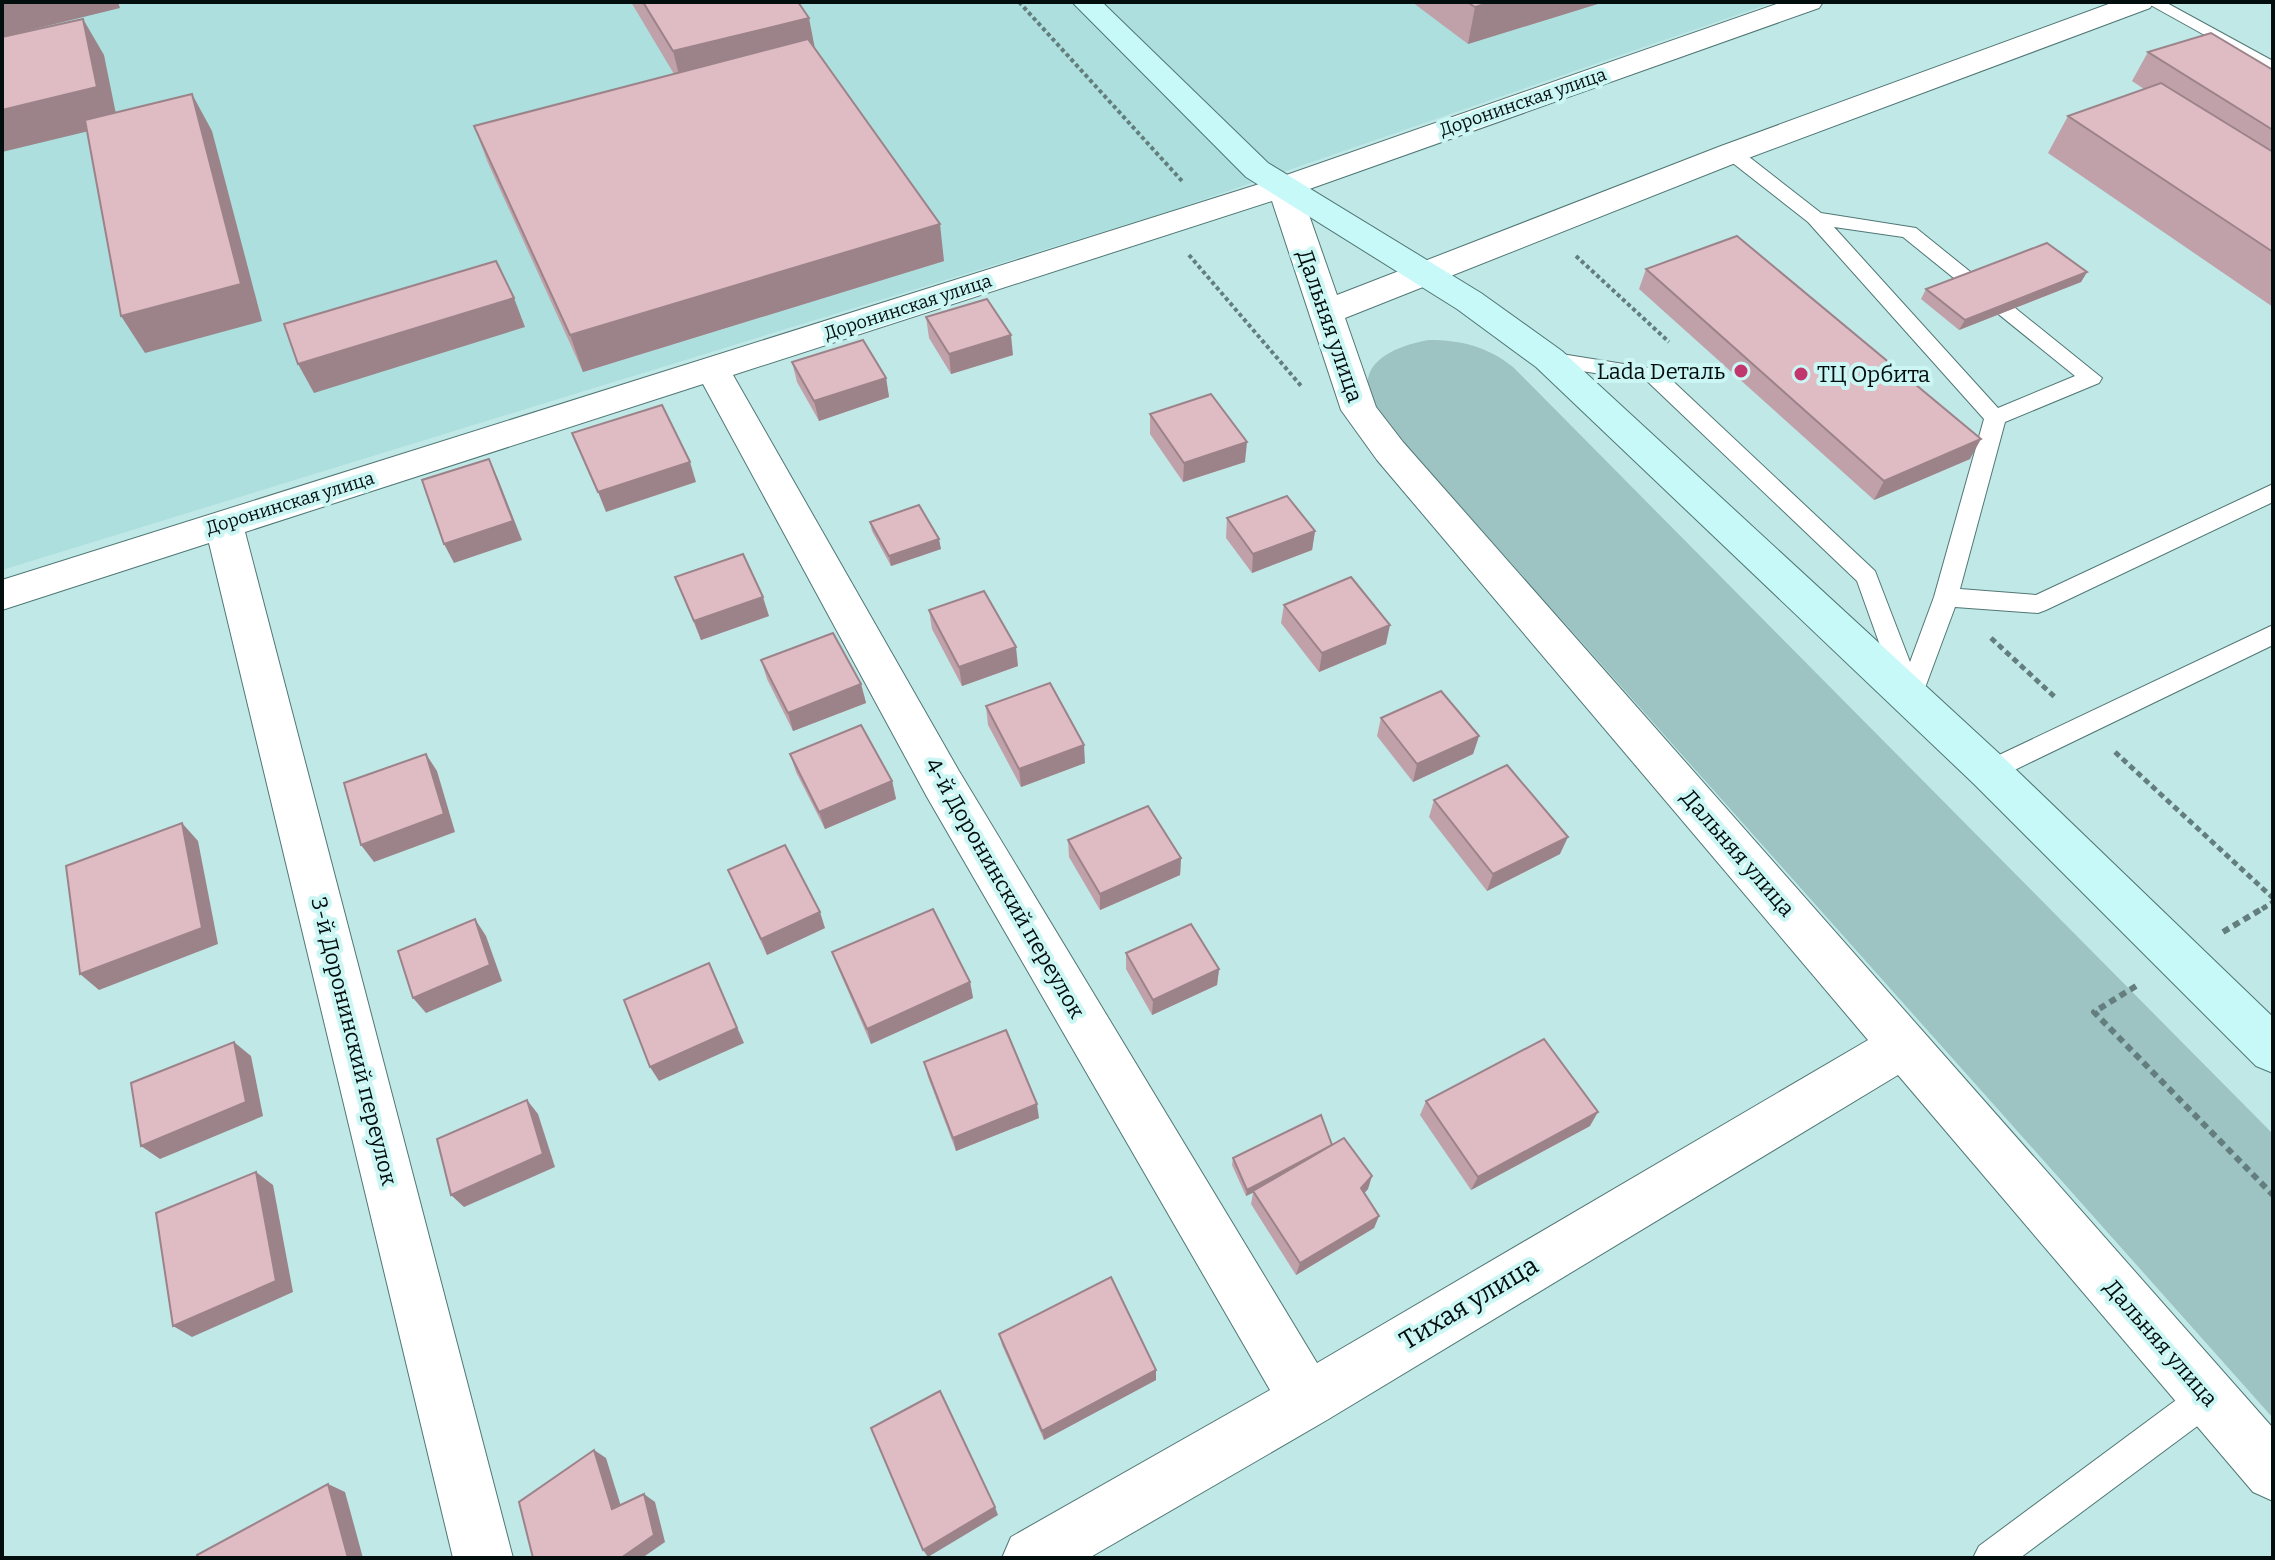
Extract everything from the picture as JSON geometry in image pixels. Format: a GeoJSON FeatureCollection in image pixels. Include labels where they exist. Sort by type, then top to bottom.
{"type":"FeatureCollection","features":[{"type":"Feature","properties":{"kind":"street","name":"Дальняя улица"},"geometry":{"type":"LineString","coordinates":[[1086,2],[1257,170],[1469,301],[1549,359],[1989,771],[2273,1050]]}},
{"type":"Feature","properties":{"kind":"street","name":"Доронинская улица"},"geometry":{"type":"LineString","coordinates":[[2,595],[1283,187],[1809,2]]}},
{"type":"Feature","properties":{"kind":"street"},"geometry":{"type":"LineString","coordinates":[[1324,313],[1732,153],[2140,2]]}},
{"type":"Feature","properties":{"kind":"street","name":"Дальняя улица"},"geometry":{"type":"LineString","coordinates":[[1283,187],[1359,410],[1390,451],[2273,1472]]}},
{"type":"Feature","properties":{"kind":"street","name":"4-й Доронинский переулок"},"geometry":{"type":"LineString","coordinates":[[713,370],[943,784],[1307,1400]]}},
{"type":"Feature","properties":{"kind":"street","name":"3-й Доронинский переулок"},"geometry":{"type":"LineString","coordinates":[[224,524],[483,1558]]}},
{"type":"Feature","properties":{"kind":"street","name":"Тихая улица"},"geometry":{"type":"LineString","coordinates":[[1032,1558],[1307,1400],[1904,1045]]}},
{"type":"Feature","properties":{"kind":"lane"},"geometry":{"type":"LineString","coordinates":[[2153,2],[2273,68]]}},
{"type":"Feature","properties":{"kind":"lane"},"geometry":{"type":"LineString","coordinates":[[1732,153],[1815,218],[1995,418]]}},
{"type":"Feature","properties":{"kind":"lane"},"geometry":{"type":"LineString","coordinates":[[1815,218],[1909,232],[2091,378],[1995,418]]}},
{"type":"Feature","properties":{"kind":"lane"},"geometry":{"type":"LineString","coordinates":[[1549,359],[1653,375],[1664,385],[1867,577],[1910,697]]}},
{"type":"Feature","properties":{"kind":"lane"},"geometry":{"type":"LineString","coordinates":[[1910,697],[1946,597],[1995,418]]}},
{"type":"Feature","properties":{"kind":"lane"},"geometry":{"type":"LineString","coordinates":[[1946,597],[2038,604],[2273,492]]}},
{"type":"Feature","properties":{"kind":"lane"},"geometry":{"type":"LineString","coordinates":[[1989,771],[2273,634]]}},
{"type":"Feature","properties":{"kind":"lane"},"geometry":{"type":"LineString","coordinates":[[1991,1558],[2207,1398]]}},
{"type":"Feature","properties":{"kind":"path"},"geometry":{"type":"LineString","coordinates":[[1019,2],[1192,193],[1186,218]]}},
{"type":"Feature","properties":{"kind":"shaded area"},"geometry":{"type":"Polygon","coordinates":[[[2,2],[1774,2],[1173,210],[2,570],[2,2]]]}},
{"type":"Feature","properties":{"kind":"shaded area"},"geometry":{"type":"Polygon","coordinates":[[[1429,340],[1474,346],[1494,354],[1513,367],[2273,1134],[2273,1418],[1380,416],[1369,393],[1371,371],[1377,362],[1397,349],[1429,340]]]}},
{"type":"Feature","properties":{"kind":"building"},"geometry":{"type":"Polygon","coordinates":[[[643,2],[798,2],[809,18],[673,51],[643,2]]]}},
{"type":"Feature","properties":{"kind":"building"},"geometry":{"type":"Polygon","coordinates":[[[1467,2],[1492,2],[1475,7],[1467,2]]]}},
{"type":"Feature","properties":{"kind":"building"},"geometry":{"type":"Polygon","coordinates":[[[83,19],[97,87],[2,110],[2,37],[83,19]]]}},
{"type":"Feature","properties":{"kind":"building"},"geometry":{"type":"Polygon","coordinates":[[[2211,33],[2273,70],[2273,130],[2148,52],[2211,33]]]}},
{"type":"Feature","properties":{"kind":"building"},"geometry":{"type":"Polygon","coordinates":[[[808,39],[940,224],[570,335],[474,126],[808,39]]]}},
{"type":"Feature","properties":{"kind":"building"},"geometry":{"type":"Polygon","coordinates":[[[2161,83],[2273,152],[2273,252],[2068,116],[2161,83]]]}},
{"type":"Feature","properties":{"kind":"building"},"geometry":{"type":"Polygon","coordinates":[[[192,94],[241,284],[121,316],[85,120],[192,94]]]}},
{"type":"Feature","properties":{"kind":"building","name":"ТЦ Орбита"},"geometry":{"type":"Polygon","coordinates":[[[1737,236],[1981,439],[1884,481],[1646,269],[1737,236]]]}},
{"type":"Feature","properties":{"kind":"building"},"geometry":{"type":"Polygon","coordinates":[[[2047,243],[2087,272],[1965,320],[1926,289],[2047,243]]]}},
{"type":"Feature","properties":{"kind":"building"},"geometry":{"type":"Polygon","coordinates":[[[496,261],[514,298],[298,364],[284,324],[496,261]]]}},
{"type":"Feature","properties":{"kind":"building"},"geometry":{"type":"Polygon","coordinates":[[[987,299],[1011,335],[949,354],[926,317],[987,299]]]}},
{"type":"Feature","properties":{"kind":"building"},"geometry":{"type":"Polygon","coordinates":[[[863,340],[886,378],[814,401],[792,362],[863,340]]]}},
{"type":"Feature","properties":{"kind":"building"},"geometry":{"type":"Polygon","coordinates":[[[1211,394],[1247,442],[1184,463],[1150,414],[1211,394]]]}},
{"type":"Feature","properties":{"kind":"building"},"geometry":{"type":"Polygon","coordinates":[[[662,405],[690,462],[598,492],[572,433],[662,405]]]}},
{"type":"Feature","properties":{"kind":"building"},"geometry":{"type":"Polygon","coordinates":[[[489,459],[513,521],[444,544],[422,480],[489,459]]]}},
{"type":"Feature","properties":{"kind":"building"},"geometry":{"type":"Polygon","coordinates":[[[1287,496],[1315,531],[1253,554],[1227,518],[1287,496]]]}},
{"type":"Feature","properties":{"kind":"building"},"geometry":{"type":"Polygon","coordinates":[[[919,505],[939,539],[889,556],[870,522],[919,505]]]}},
{"type":"Feature","properties":{"kind":"building"},"geometry":{"type":"Polygon","coordinates":[[[743,554],[763,597],[694,621],[675,577],[743,554]]]}},
{"type":"Feature","properties":{"kind":"building"},"geometry":{"type":"Polygon","coordinates":[[[1351,577],[1390,625],[1322,653],[1284,605],[1351,577]]]}},
{"type":"Feature","properties":{"kind":"building"},"geometry":{"type":"Polygon","coordinates":[[[984,591],[1016,647],[959,667],[929,610],[984,591]]]}},
{"type":"Feature","properties":{"kind":"building"},"geometry":{"type":"Polygon","coordinates":[[[833,633],[861,684],[788,713],[761,660],[833,633]]]}},
{"type":"Feature","properties":{"kind":"building"},"geometry":{"type":"Polygon","coordinates":[[[1050,683],[1084,745],[1019,769],[986,706],[1050,683]]]}},
{"type":"Feature","properties":{"kind":"building"},"geometry":{"type":"Polygon","coordinates":[[[1441,691],[1479,736],[1417,764],[1381,718],[1441,691]]]}},
{"type":"Feature","properties":{"kind":"building"},"geometry":{"type":"Polygon","coordinates":[[[861,725],[892,781],[819,812],[790,754],[861,725]]]}},
{"type":"Feature","properties":{"kind":"building"},"geometry":{"type":"Polygon","coordinates":[[[426,754],[444,814],[361,845],[344,783],[426,754]]]}},
{"type":"Feature","properties":{"kind":"building"},"geometry":{"type":"Polygon","coordinates":[[[1507,765],[1568,837],[1493,874],[1434,800],[1507,765]]]}},
{"type":"Feature","properties":{"kind":"building"},"geometry":{"type":"Polygon","coordinates":[[[1148,806],[1181,858],[1100,894],[1068,840],[1148,806]]]}},
{"type":"Feature","properties":{"kind":"building"},"geometry":{"type":"Polygon","coordinates":[[[182,823],[202,928],[80,974],[66,866],[182,823]]]}},
{"type":"Feature","properties":{"kind":"building"},"geometry":{"type":"Polygon","coordinates":[[[785,845],[820,912],[761,939],[728,870],[785,845]]]}},
{"type":"Feature","properties":{"kind":"building"},"geometry":{"type":"Polygon","coordinates":[[[933,909],[970,982],[867,1029],[832,952],[933,909]]]}},
{"type":"Feature","properties":{"kind":"building"},"geometry":{"type":"Polygon","coordinates":[[[475,919],[490,965],[413,998],[398,951],[475,919]]]}},
{"type":"Feature","properties":{"kind":"building"},"geometry":{"type":"Polygon","coordinates":[[[1191,924],[1219,969],[1153,1000],[1126,953],[1191,924]]]}},
{"type":"Feature","properties":{"kind":"building"},"geometry":{"type":"Polygon","coordinates":[[[709,963],[737,1028],[650,1067],[624,1000],[709,963]]]}},
{"type":"Feature","properties":{"kind":"building"},"geometry":{"type":"Polygon","coordinates":[[[1006,1030],[1037,1104],[953,1138],[924,1062],[1006,1030]]]}},
{"type":"Feature","properties":{"kind":"building"},"geometry":{"type":"Polygon","coordinates":[[[1544,1039],[1598,1112],[1478,1177],[1426,1101],[1544,1039]]]}},
{"type":"Feature","properties":{"kind":"building"},"geometry":{"type":"Polygon","coordinates":[[[234,1042],[246,1102],[141,1146],[131,1083],[234,1042]]]}},
{"type":"Feature","properties":{"kind":"building"},"geometry":{"type":"Polygon","coordinates":[[[527,1100],[543,1154],[451,1195],[437,1139],[527,1100]]]}},
{"type":"Feature","properties":{"kind":"building"},"geometry":{"type":"Polygon","coordinates":[[[1321,1115],[1332,1145],[1247,1190],[1233,1158],[1321,1115]]]}},
{"type":"Feature","properties":{"kind":"building"},"geometry":{"type":"Polygon","coordinates":[[[1344,1138],[1372,1176],[1361,1188],[1379,1216],[1300,1263],[1253,1191],[1344,1138]]]}},
{"type":"Feature","properties":{"kind":"building"},"geometry":{"type":"Polygon","coordinates":[[[256,1172],[276,1281],[173,1326],[156,1213],[256,1172]]]}},
{"type":"Feature","properties":{"kind":"building"},"geometry":{"type":"Polygon","coordinates":[[[1111,1277],[1156,1370],[1042,1431],[999,1334],[1111,1277]]]}},
{"type":"Feature","properties":{"kind":"building"},"geometry":{"type":"Polygon","coordinates":[[[940,1391],[995,1507],[923,1550],[871,1428],[940,1391]]]}},
{"type":"Feature","properties":{"kind":"building"},"geometry":{"type":"Polygon","coordinates":[[[594,1450],[612,1509],[644,1494],[654,1535],[621,1558],[533,1558],[519,1502],[594,1450]]]}},
{"type":"Feature","properties":{"kind":"building"},"geometry":{"type":"Polygon","coordinates":[[[328,1484],[348,1558],[198,1558],[197,1555],[328,1484]]]}},
{"type":"Feature","properties":{"kind":"place","name":"Lada Dеталь"},"geometry":{"type":"Point","coordinates":[1741,371]}},
{"type":"Feature","properties":{"kind":"place","name":"ТЦ Орбита"},"geometry":{"type":"Point","coordinates":[1801,374]}}]}
